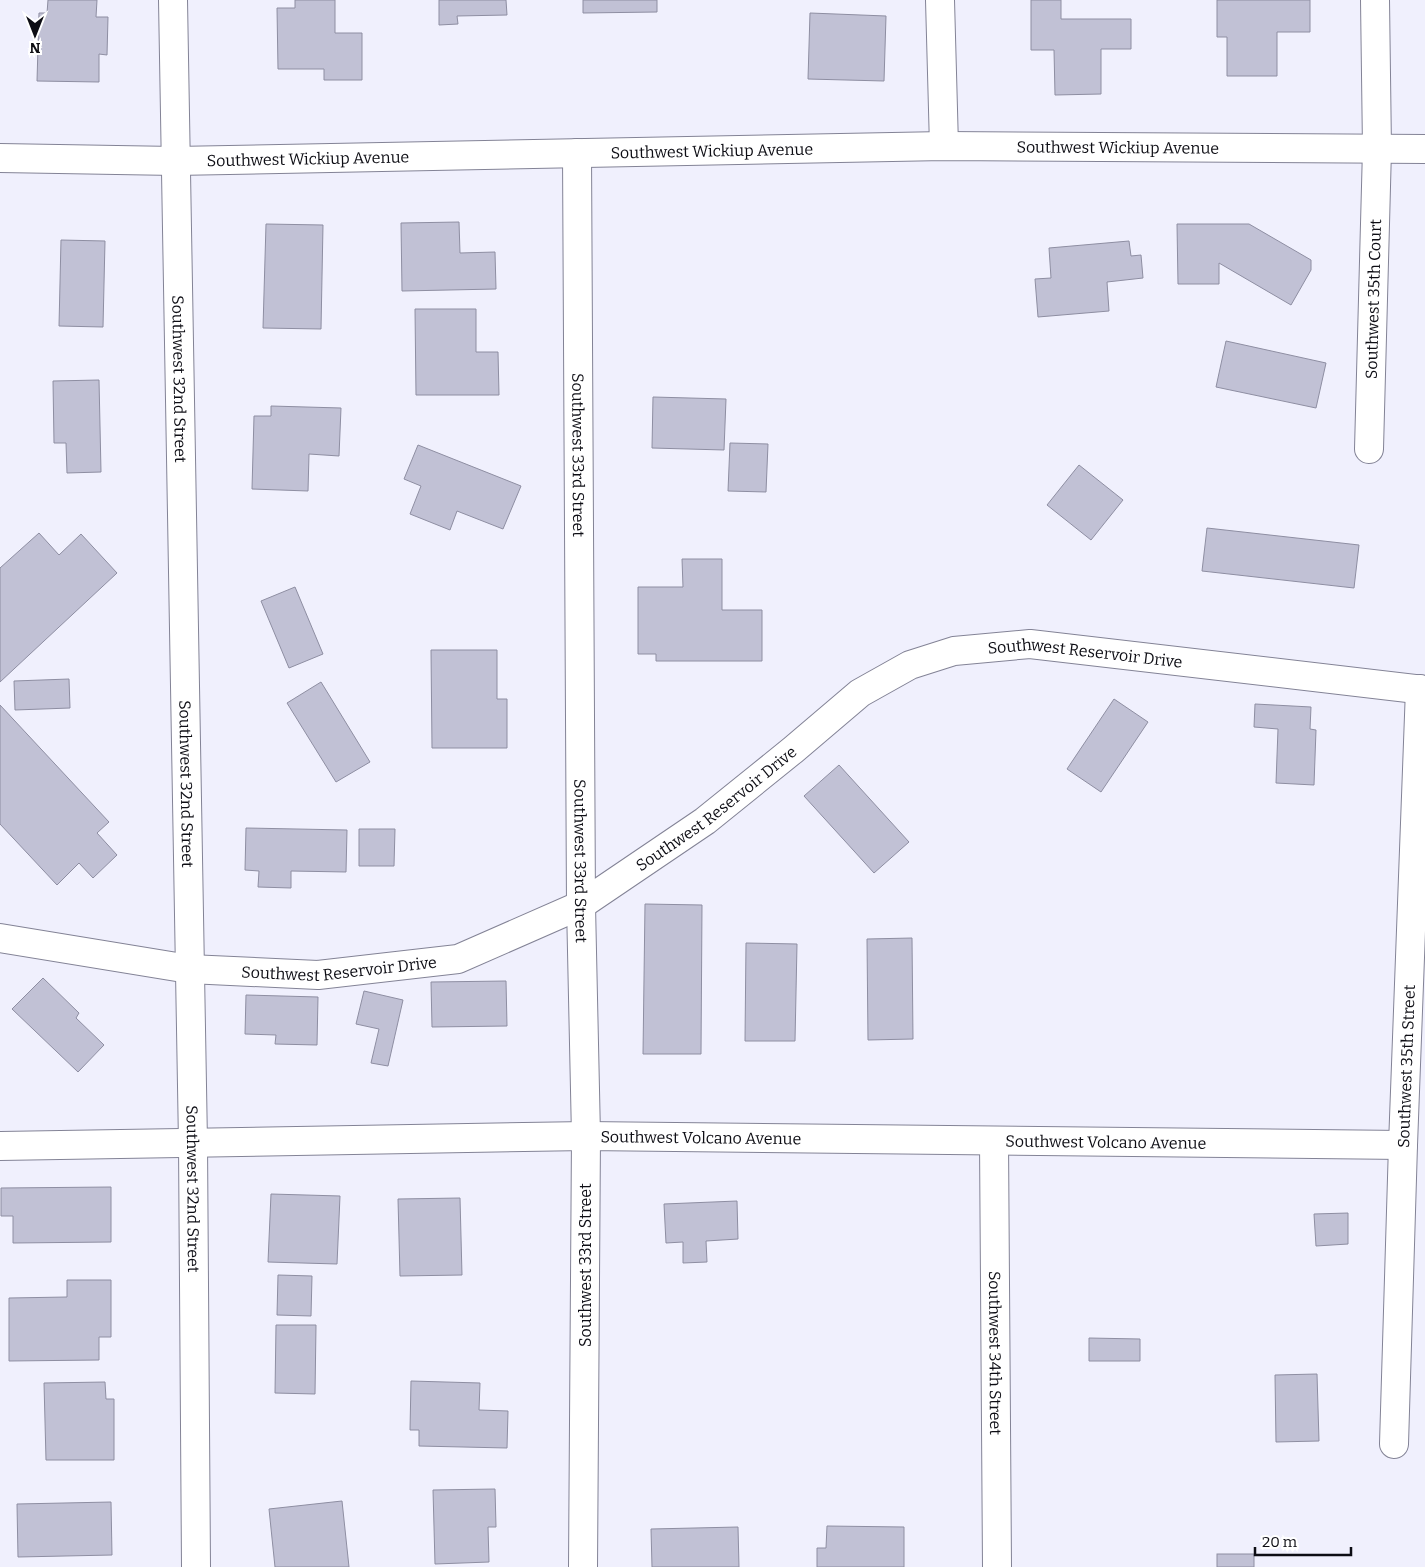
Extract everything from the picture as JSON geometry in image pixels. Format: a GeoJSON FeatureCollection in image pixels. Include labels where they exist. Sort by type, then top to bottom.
{"type":"FeatureCollection","features":[{"type":"Feature","properties":{"kind":"street","name":"Southwest 32nd Street"},"geometry":{"type":"LineString","coordinates":[[173,0],[193,1143],[196,1567]]}},
{"type":"Feature","properties":{"kind":"street"},"geometry":{"type":"LineString","coordinates":[[940,0],[944,146]]}},
{"type":"Feature","properties":{"kind":"street"},"geometry":{"type":"LineString","coordinates":[[1375,0],[1377,149]]}},
{"type":"Feature","properties":{"kind":"street","name":"Southwest Wickiup Avenue"},"geometry":{"type":"LineString","coordinates":[[0,158],[175,161],[944,146],[1425,149]]}},
{"type":"Feature","properties":{"kind":"street","name":"Southwest 35th Court"},"geometry":{"type":"LineString","coordinates":[[1369,449],[1377,149]]}},
{"type":"Feature","properties":{"kind":"street","name":"Southwest 33rd Street"},"geometry":{"type":"LineString","coordinates":[[577,153],[582,905],[586,1136],[583,1567]]}},
{"type":"Feature","properties":{"kind":"street","name":"Southwest Reservoir Drive"},"geometry":{"type":"LineString","coordinates":[[0,938],[189,969],[318,975],[458,959],[582,905],[705,821],[860,693],[910,665],[954,652],[1030,644],[1423,690]]}},
{"type":"Feature","properties":{"kind":"street","name":"Southwest 35th Street"},"geometry":{"type":"LineString","coordinates":[[1394,1444],[1403,1145],[1423,690]]}},
{"type":"Feature","properties":{"kind":"street","name":"Southwest Volcano Avenue"},"geometry":{"type":"LineString","coordinates":[[0,1146],[586,1136],[1403,1145]]}},
{"type":"Feature","properties":{"kind":"street","name":"Southwest 34th Street"},"geometry":{"type":"LineString","coordinates":[[994,1141],[997,1567]]}},
{"type":"Feature","properties":{"kind":"building"},"geometry":{"type":"Polygon","coordinates":[[[48,0],[97,0],[96,17],[108,17],[107,55],[99,54],[99,82],[37,81],[39,13],[47,13],[48,0]]]}},
{"type":"Feature","properties":{"kind":"building"},"geometry":{"type":"Polygon","coordinates":[[[295,0],[335,0],[335,33],[362,33],[362,80],[324,80],[324,69],[278,69],[277,8],[295,8],[295,0]]]}},
{"type":"Feature","properties":{"kind":"building"},"geometry":{"type":"Polygon","coordinates":[[[439,0],[506,0],[507,15],[457,16],[458,24],[439,25],[439,0]]]}},
{"type":"Feature","properties":{"kind":"building"},"geometry":{"type":"Polygon","coordinates":[[[583,0],[657,0],[657,12],[583,13],[583,0]]]}},
{"type":"Feature","properties":{"kind":"building"},"geometry":{"type":"Polygon","coordinates":[[[1031,0],[1061,0],[1061,19],[1131,19],[1131,49],[1101,49],[1101,94],[1055,95],[1054,50],[1031,50],[1031,0]]]}},
{"type":"Feature","properties":{"kind":"building"},"geometry":{"type":"Polygon","coordinates":[[[1217,0],[1310,0],[1310,32],[1277,32],[1277,76],[1227,76],[1227,37],[1217,37],[1217,0]]]}},
{"type":"Feature","properties":{"kind":"building"},"geometry":{"type":"Polygon","coordinates":[[[810,13],[886,16],[884,81],[808,79],[810,13]]]}},
{"type":"Feature","properties":{"kind":"building"},"geometry":{"type":"Polygon","coordinates":[[[459,222],[460,253],[495,252],[496,289],[402,291],[401,223],[459,222]]]}},
{"type":"Feature","properties":{"kind":"building"},"geometry":{"type":"Polygon","coordinates":[[[266,224],[323,225],[321,329],[263,328],[266,224]]]}},
{"type":"Feature","properties":{"kind":"building"},"geometry":{"type":"Polygon","coordinates":[[[1177,224],[1249,224],[1311,260],[1311,270],[1291,305],[1219,263],[1219,284],[1178,284],[1177,224]]]}},
{"type":"Feature","properties":{"kind":"building"},"geometry":{"type":"Polygon","coordinates":[[[61,240],[105,241],[103,327],[59,326],[61,240]]]}},
{"type":"Feature","properties":{"kind":"building"},"geometry":{"type":"Polygon","coordinates":[[[1129,241],[1131,256],[1141,255],[1143,278],[1107,282],[1109,311],[1038,317],[1035,279],[1051,278],[1049,248],[1129,241]]]}},
{"type":"Feature","properties":{"kind":"building"},"geometry":{"type":"Polygon","coordinates":[[[415,309],[476,309],[476,352],[498,352],[499,395],[416,395],[415,309]]]}},
{"type":"Feature","properties":{"kind":"building"},"geometry":{"type":"Polygon","coordinates":[[[1226,341],[1326,363],[1316,408],[1216,387],[1226,341]]]}},
{"type":"Feature","properties":{"kind":"building"},"geometry":{"type":"Polygon","coordinates":[[[99,380],[101,472],[67,473],[66,443],[54,443],[53,381],[99,380]]]}},
{"type":"Feature","properties":{"kind":"building"},"geometry":{"type":"Polygon","coordinates":[[[653,397],[726,399],[724,450],[652,448],[653,397]]]}},
{"type":"Feature","properties":{"kind":"building"},"geometry":{"type":"Polygon","coordinates":[[[271,406],[341,408],[339,456],[309,454],[308,491],[252,489],[254,416],[271,416],[271,406]]]}},
{"type":"Feature","properties":{"kind":"building"},"geometry":{"type":"Polygon","coordinates":[[[730,443],[768,444],[766,492],[728,491],[730,443]]]}},
{"type":"Feature","properties":{"kind":"building"},"geometry":{"type":"Polygon","coordinates":[[[418,445],[521,486],[503,529],[457,511],[450,530],[410,514],[421,486],[404,479],[418,445]]]}},
{"type":"Feature","properties":{"kind":"building"},"geometry":{"type":"Polygon","coordinates":[[[1079,465],[1123,500],[1091,540],[1047,505],[1079,465]]]}},
{"type":"Feature","properties":{"kind":"building"},"geometry":{"type":"Polygon","coordinates":[[[1207,528],[1359,545],[1354,588],[1202,571],[1207,528]]]}},
{"type":"Feature","properties":{"kind":"building"},"geometry":{"type":"Polygon","coordinates":[[[39,533],[59,555],[81,534],[117,573],[0,682],[0,568],[39,533]]]}},
{"type":"Feature","properties":{"kind":"building"},"geometry":{"type":"Polygon","coordinates":[[[682,559],[722,559],[722,610],[762,610],[762,661],[656,661],[656,654],[638,654],[638,587],[683,587],[682,559]]]}},
{"type":"Feature","properties":{"kind":"building"},"geometry":{"type":"Polygon","coordinates":[[[295,587],[323,654],[289,668],[261,601],[295,587]]]}},
{"type":"Feature","properties":{"kind":"building"},"geometry":{"type":"Polygon","coordinates":[[[431,650],[497,650],[497,699],[507,699],[507,748],[432,748],[431,650]]]}},
{"type":"Feature","properties":{"kind":"building"},"geometry":{"type":"Polygon","coordinates":[[[69,679],[70,708],[15,710],[14,681],[69,679]]]}},
{"type":"Feature","properties":{"kind":"building"},"geometry":{"type":"Polygon","coordinates":[[[321,682],[370,762],[336,782],[287,703],[321,682]]]}},
{"type":"Feature","properties":{"kind":"building"},"geometry":{"type":"Polygon","coordinates":[[[1114,699],[1148,722],[1101,792],[1067,769],[1114,699]]]}},
{"type":"Feature","properties":{"kind":"building"},"geometry":{"type":"Polygon","coordinates":[[[1255,704],[1311,707],[1310,729],[1316,730],[1314,785],[1276,783],[1278,729],[1254,727],[1255,704]]]}},
{"type":"Feature","properties":{"kind":"building"},"geometry":{"type":"Polygon","coordinates":[[[0,705],[109,822],[97,833],[117,855],[93,878],[79,863],[57,885],[0,824],[0,705]]]}},
{"type":"Feature","properties":{"kind":"building"},"geometry":{"type":"Polygon","coordinates":[[[839,765],[909,842],[874,873],[804,796],[839,765]]]}},
{"type":"Feature","properties":{"kind":"building"},"geometry":{"type":"Polygon","coordinates":[[[246,828],[347,830],[346,872],[291,871],[291,888],[258,887],[259,871],[245,870],[246,828]]]}},
{"type":"Feature","properties":{"kind":"building"},"geometry":{"type":"Polygon","coordinates":[[[359,829],[395,829],[394,866],[359,866],[359,829]]]}},
{"type":"Feature","properties":{"kind":"building"},"geometry":{"type":"Polygon","coordinates":[[[645,904],[702,905],[701,1054],[643,1054],[645,904]]]}},
{"type":"Feature","properties":{"kind":"building"},"geometry":{"type":"Polygon","coordinates":[[[912,938],[913,1039],[868,1040],[867,939],[912,938]]]}},
{"type":"Feature","properties":{"kind":"building"},"geometry":{"type":"Polygon","coordinates":[[[746,943],[797,944],[795,1041],[745,1041],[746,943]]]}},
{"type":"Feature","properties":{"kind":"building"},"geometry":{"type":"Polygon","coordinates":[[[43,978],[79,1013],[76,1018],[104,1045],[78,1072],[12,1009],[43,978]]]}},
{"type":"Feature","properties":{"kind":"building"},"geometry":{"type":"Polygon","coordinates":[[[506,981],[507,1026],[432,1027],[431,982],[506,981]]]}},
{"type":"Feature","properties":{"kind":"building"},"geometry":{"type":"Polygon","coordinates":[[[364,991],[403,1000],[388,1066],[371,1063],[379,1029],[356,1024],[364,991]]]}},
{"type":"Feature","properties":{"kind":"building"},"geometry":{"type":"Polygon","coordinates":[[[246,995],[318,997],[317,1045],[275,1044],[276,1035],[245,1034],[246,995]]]}},
{"type":"Feature","properties":{"kind":"building"},"geometry":{"type":"Polygon","coordinates":[[[111,1187],[111,1242],[13,1243],[13,1216],[1,1216],[1,1188],[111,1187]]]}},
{"type":"Feature","properties":{"kind":"building"},"geometry":{"type":"Polygon","coordinates":[[[271,1194],[340,1196],[337,1264],[268,1262],[271,1194]]]}},
{"type":"Feature","properties":{"kind":"building"},"geometry":{"type":"Polygon","coordinates":[[[460,1198],[462,1275],[400,1276],[398,1199],[460,1198]]]}},
{"type":"Feature","properties":{"kind":"building"},"geometry":{"type":"Polygon","coordinates":[[[737,1201],[738,1239],[706,1241],[707,1262],[683,1263],[683,1242],[666,1243],[664,1204],[737,1201]]]}},
{"type":"Feature","properties":{"kind":"building"},"geometry":{"type":"Polygon","coordinates":[[[1348,1213],[1348,1244],[1316,1246],[1314,1214],[1348,1213]]]}},
{"type":"Feature","properties":{"kind":"building"},"geometry":{"type":"Polygon","coordinates":[[[278,1275],[312,1276],[311,1316],[277,1315],[278,1275]]]}},
{"type":"Feature","properties":{"kind":"building"},"geometry":{"type":"Polygon","coordinates":[[[67,1280],[111,1280],[111,1337],[99,1337],[99,1360],[9,1361],[9,1298],[67,1297],[67,1280]]]}},
{"type":"Feature","properties":{"kind":"building"},"geometry":{"type":"Polygon","coordinates":[[[276,1325],[316,1325],[315,1394],[275,1393],[276,1325]]]}},
{"type":"Feature","properties":{"kind":"building"},"geometry":{"type":"Polygon","coordinates":[[[1089,1338],[1140,1339],[1140,1361],[1089,1361],[1089,1338]]]}},
{"type":"Feature","properties":{"kind":"building"},"geometry":{"type":"Polygon","coordinates":[[[1317,1374],[1319,1441],[1276,1442],[1275,1375],[1317,1374]]]}},
{"type":"Feature","properties":{"kind":"building"},"geometry":{"type":"Polygon","coordinates":[[[411,1381],[480,1383],[479,1410],[508,1411],[507,1448],[419,1446],[419,1430],[410,1430],[411,1381]]]}},
{"type":"Feature","properties":{"kind":"building"},"geometry":{"type":"Polygon","coordinates":[[[105,1382],[106,1399],[114,1399],[114,1460],[46,1460],[44,1383],[105,1382]]]}},
{"type":"Feature","properties":{"kind":"building"},"geometry":{"type":"Polygon","coordinates":[[[495,1489],[496,1527],[488,1527],[489,1562],[435,1564],[433,1490],[495,1489]]]}},
{"type":"Feature","properties":{"kind":"building"},"geometry":{"type":"Polygon","coordinates":[[[342,1501],[349,1567],[275,1567],[269,1509],[342,1501]]]}},
{"type":"Feature","properties":{"kind":"building"},"geometry":{"type":"Polygon","coordinates":[[[111,1502],[112,1555],[18,1557],[17,1504],[111,1502]]]}},
{"type":"Feature","properties":{"kind":"building"},"geometry":{"type":"Polygon","coordinates":[[[827,1526],[904,1527],[904,1567],[817,1567],[817,1548],[826,1548],[827,1526]]]}},
{"type":"Feature","properties":{"kind":"building"},"geometry":{"type":"Polygon","coordinates":[[[738,1527],[739,1567],[652,1567],[651,1529],[738,1527]]]}},
{"type":"Feature","properties":{"kind":"building"},"geometry":{"type":"Polygon","coordinates":[[[1217,1554],[1254,1554],[1254,1567],[1217,1567],[1217,1554]]]}}]}
